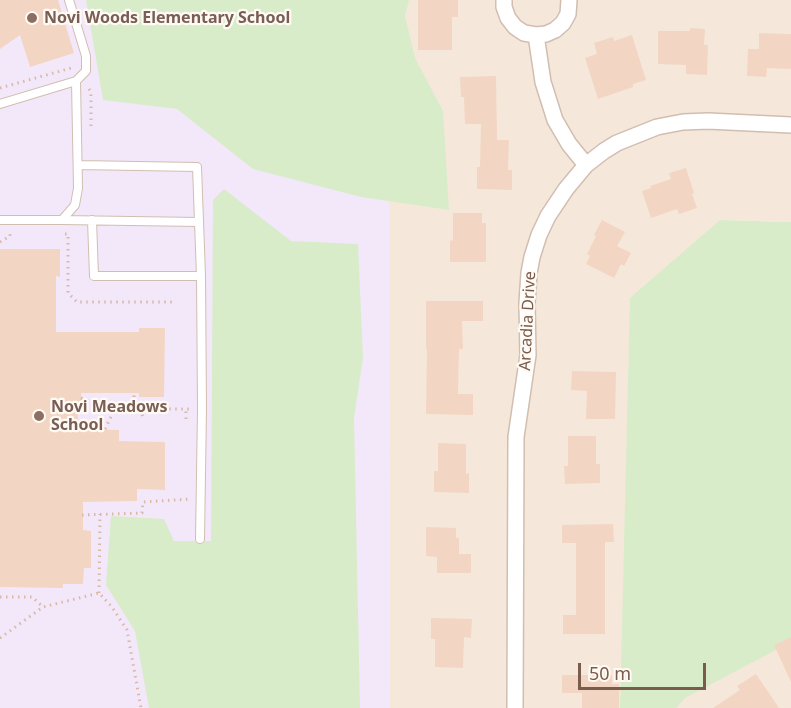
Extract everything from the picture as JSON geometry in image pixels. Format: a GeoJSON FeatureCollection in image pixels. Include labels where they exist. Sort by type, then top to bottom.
{"type":"FeatureCollection","features":[{"type":"Feature","properties":{"kind":"street"},"geometry":{"type":"LineString","coordinates":[[504,0],[508,18],[515,27],[524,33],[536,35],[546,34],[563,23],[568,14],[569,0]]}},
{"type":"Feature","properties":{"kind":"street"},"geometry":{"type":"LineString","coordinates":[[536,35],[543,82],[555,120],[569,144],[586,165]]}},
{"type":"Feature","properties":{"kind":"street","name":"Arcadia Drive"},"geometry":{"type":"LineString","coordinates":[[515,708],[516,437],[528,355],[529,273],[539,235],[561,195],[586,165],[617,143],[669,124],[708,121],[791,124]]}},
{"type":"Feature","properties":{"kind":"lane"},"geometry":{"type":"LineString","coordinates":[[0,104],[76,81],[86,70],[86,56],[69,0]]}},
{"type":"Feature","properties":{"kind":"lane"},"geometry":{"type":"LineString","coordinates":[[62,220],[75,205],[78,188],[76,81]]}},
{"type":"Feature","properties":{"kind":"lane"},"geometry":{"type":"LineString","coordinates":[[78,165],[197,167],[201,276],[200,538]]}},
{"type":"Feature","properties":{"kind":"lane"},"geometry":{"type":"LineString","coordinates":[[0,220],[199,222]]}},
{"type":"Feature","properties":{"kind":"lane"},"geometry":{"type":"LineString","coordinates":[[92,220],[94,276],[201,276]]}},
{"type":"Feature","properties":{"kind":"path"},"geometry":{"type":"LineString","coordinates":[[0,242],[10,236],[10,233]]}},
{"type":"Feature","properties":{"kind":"path"},"geometry":{"type":"LineString","coordinates":[[134,393],[134,409]]}},
{"type":"Feature","properties":{"kind":"path"},"geometry":{"type":"LineString","coordinates":[[81,398],[115,409],[202,409]]}},
{"type":"Feature","properties":{"kind":"path"},"geometry":{"type":"LineString","coordinates":[[140,408],[144,420]]}},
{"type":"Feature","properties":{"kind":"path"},"geometry":{"type":"LineString","coordinates":[[105,429],[115,409]]}},
{"type":"Feature","properties":{"kind":"path"},"geometry":{"type":"LineString","coordinates":[[186,409],[186,419]]}},
{"type":"Feature","properties":{"kind":"path"},"geometry":{"type":"LineString","coordinates":[[82,515],[142,513],[143,502],[201,499]]}},
{"type":"Feature","properties":{"kind":"path"},"geometry":{"type":"LineString","coordinates":[[100,514],[99,593],[127,630],[141,708]]}},
{"type":"Feature","properties":{"kind":"path"},"geometry":{"type":"LineString","coordinates":[[0,638],[43,607],[99,593]]}},
{"type":"Feature","properties":{"kind":"path"},"geometry":{"type":"LineString","coordinates":[[0,597],[32,597],[43,607]]}},
{"type":"Feature","properties":{"kind":"shaded area"},"geometry":{"type":"Polygon","coordinates":[[[0,0],[389,0],[390,708],[0,708],[0,0]]]}},
{"type":"Feature","properties":{"kind":"shaded area"},"geometry":{"type":"Polygon","coordinates":[[[388,0],[791,0],[791,222],[720,220],[791,579],[791,708],[390,708],[388,0]]]}},
{"type":"Feature","properties":{"kind":"green space"},"geometry":{"type":"Polygon","coordinates":[[[86,0],[409,0],[405,16],[415,58],[443,111],[449,210],[361,197],[253,169],[177,109],[103,100],[86,0]]]}},
{"type":"Feature","properties":{"kind":"green space"},"geometry":{"type":"Polygon","coordinates":[[[224,189],[291,241],[358,244],[363,358],[354,418],[360,708],[149,708],[135,631],[106,585],[111,516],[164,519],[174,541],[211,541],[213,200],[224,189]]]}},
{"type":"Feature","properties":{"kind":"green space"},"geometry":{"type":"Polygon","coordinates":[[[720,220],[791,222],[791,642],[685,698],[676,708],[620,708],[630,298],[720,220]]]}},
{"type":"Feature","properties":{"kind":"building","name":"Novi Woods Elementary School"},"geometry":{"type":"Polygon","coordinates":[[[0,0],[58,0],[74,53],[30,67],[20,35],[0,49],[0,0]]]}},
{"type":"Feature","properties":{"kind":"building"},"geometry":{"type":"Polygon","coordinates":[[[418,0],[458,0],[458,17],[452,17],[452,50],[418,50],[418,0]]]}},
{"type":"Feature","properties":{"kind":"building"},"geometry":{"type":"Polygon","coordinates":[[[690,28],[705,29],[704,45],[708,45],[707,75],[686,74],[686,65],[658,64],[658,31],[690,31],[690,28]]]}},
{"type":"Feature","properties":{"kind":"building"},"geometry":{"type":"Polygon","coordinates":[[[759,33],[791,34],[791,69],[767,68],[766,77],[747,76],[748,49],[759,49],[759,33]]]}},
{"type":"Feature","properties":{"kind":"building"},"geometry":{"type":"Polygon","coordinates":[[[632,35],[646,80],[598,99],[585,58],[597,54],[594,43],[613,37],[614,41],[632,35]]]}},
{"type":"Feature","properties":{"kind":"building"},"geometry":{"type":"Polygon","coordinates":[[[496,76],[497,140],[509,140],[508,170],[512,170],[512,190],[477,189],[481,124],[465,124],[464,97],[461,97],[460,77],[496,76]]]}},
{"type":"Feature","properties":{"kind":"building"},"geometry":{"type":"Polygon","coordinates":[[[686,168],[697,208],[679,214],[677,209],[651,218],[642,191],[671,179],[669,173],[686,168]]]}},
{"type":"Feature","properties":{"kind":"building"},"geometry":{"type":"Polygon","coordinates":[[[453,213],[482,213],[482,223],[486,223],[486,262],[450,262],[453,213]]]}},
{"type":"Feature","properties":{"kind":"building"},"geometry":{"type":"Polygon","coordinates":[[[602,220],[625,232],[617,246],[631,253],[624,266],[621,264],[614,278],[586,264],[590,256],[587,254],[602,220]]]}},
{"type":"Feature","properties":{"kind":"building","name":"Novi Meadows School"},"geometry":{"type":"Polygon","coordinates":[[[0,249],[60,249],[60,277],[56,276],[56,332],[139,332],[139,328],[165,328],[164,397],[139,397],[139,393],[81,393],[81,403],[78,403],[78,429],[119,430],[119,441],[165,442],[165,490],[137,489],[137,501],[83,502],[83,530],[91,531],[91,568],[84,568],[83,584],[63,584],[63,588],[0,587],[0,249]]]}},
{"type":"Feature","properties":{"kind":"building"},"geometry":{"type":"Polygon","coordinates":[[[426,301],[483,301],[483,321],[462,321],[463,349],[459,349],[458,394],[473,394],[473,415],[426,414],[426,301]]]}},
{"type":"Feature","properties":{"kind":"building"},"geometry":{"type":"Polygon","coordinates":[[[572,371],[616,372],[615,419],[586,419],[587,391],[571,390],[572,371]]]}},
{"type":"Feature","properties":{"kind":"building"},"geometry":{"type":"Polygon","coordinates":[[[568,436],[596,436],[596,464],[600,464],[600,483],[565,484],[564,466],[568,466],[568,436]]]}},
{"type":"Feature","properties":{"kind":"building"},"geometry":{"type":"Polygon","coordinates":[[[438,443],[466,444],[466,474],[469,473],[469,493],[434,492],[434,471],[438,471],[438,443]]]}},
{"type":"Feature","properties":{"kind":"building"},"geometry":{"type":"Polygon","coordinates":[[[613,524],[614,542],[605,542],[605,634],[563,634],[563,615],[576,615],[576,543],[562,543],[562,525],[613,524]]]}},
{"type":"Feature","properties":{"kind":"building"},"geometry":{"type":"Polygon","coordinates":[[[426,527],[456,528],[456,538],[459,538],[459,554],[471,554],[471,573],[437,573],[437,557],[426,556],[426,527]]]}},
{"type":"Feature","properties":{"kind":"building"},"geometry":{"type":"Polygon","coordinates":[[[431,618],[472,619],[471,638],[464,637],[463,668],[435,667],[435,639],[431,639],[431,618]]]}},
{"type":"Feature","properties":{"kind":"building"},"geometry":{"type":"Polygon","coordinates":[[[791,637],[791,682],[774,645],[791,637]]]}},
{"type":"Feature","properties":{"kind":"building"},"geometry":{"type":"Polygon","coordinates":[[[756,674],[779,708],[713,708],[740,690],[737,686],[756,674]]]}},
{"type":"Feature","properties":{"kind":"building"},"geometry":{"type":"Polygon","coordinates":[[[562,675],[612,675],[612,684],[619,684],[619,708],[582,708],[582,693],[562,693],[562,675]]]}},
{"type":"Feature","properties":{"kind":"place","name":"Novi Woods Elementary School"},"geometry":{"type":"Point","coordinates":[32,18]}},
{"type":"Feature","properties":{"kind":"place","name":"Novi Meadows School"},"geometry":{"type":"Point","coordinates":[39,416]}}]}
